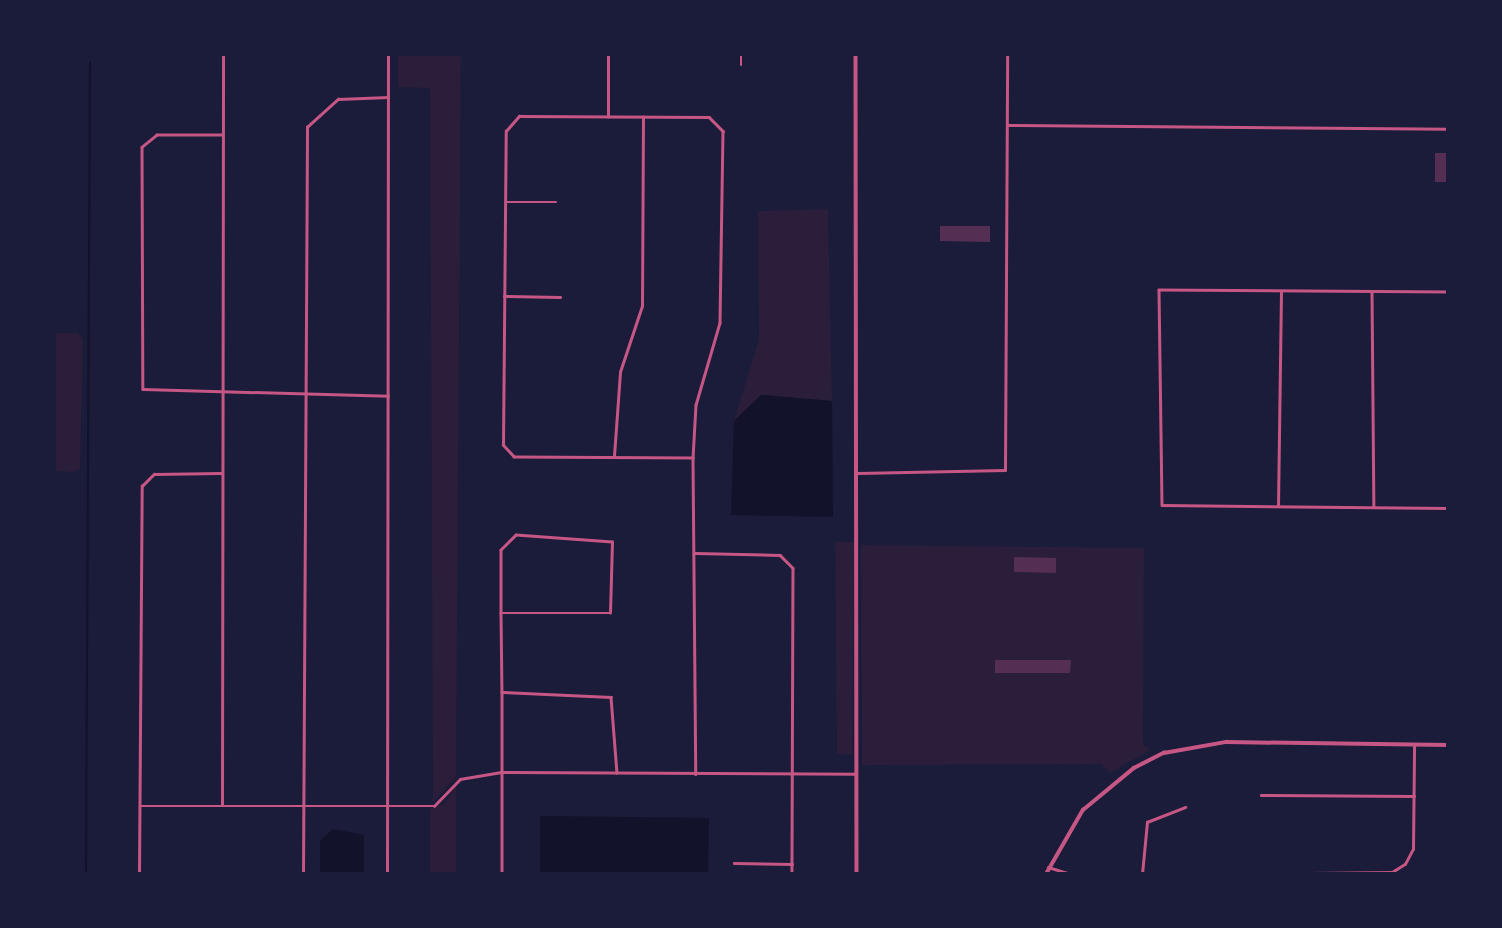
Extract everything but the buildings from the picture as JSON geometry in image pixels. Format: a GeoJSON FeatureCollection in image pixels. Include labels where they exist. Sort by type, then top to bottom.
{"type":"FeatureCollection","features":[{"type":"Feature","properties":{"kind":"street"},"geometry":{"type":"LineString","coordinates":[[222,805],[223,54]]}},
{"type":"Feature","properties":{"kind":"street"},"geometry":{"type":"LineString","coordinates":[[387,874],[388,54]]}},
{"type":"Feature","properties":{"kind":"street"},"geometry":{"type":"LineString","coordinates":[[608,54],[608,117]]}},
{"type":"Feature","properties":{"kind":"street"},"geometry":{"type":"LineString","coordinates":[[856,54],[857,874]]}},
{"type":"Feature","properties":{"kind":"street"},"geometry":{"type":"LineString","coordinates":[[858,473],[1005,470],[1007,54]]}},
{"type":"Feature","properties":{"kind":"street"},"geometry":{"type":"LineString","coordinates":[[303,874],[307,127],[338,99],[388,97]]}},
{"type":"Feature","properties":{"kind":"street"},"geometry":{"type":"LineString","coordinates":[[693,458],[508,454],[504,296],[506,131],[511,122],[608,117],[709,117],[723,131],[720,323],[696,405],[693,458],[696,774]]}},
{"type":"Feature","properties":{"kind":"street"},"geometry":{"type":"LineString","coordinates":[[614,457],[616,394],[642,306],[643,117]]}},
{"type":"Feature","properties":{"kind":"street"},"geometry":{"type":"LineString","coordinates":[[1006,125],[1448,130]]}},
{"type":"Feature","properties":{"kind":"street"},"geometry":{"type":"LineString","coordinates":[[223,135],[157,135],[142,147],[141,377],[152,394],[388,396]]}},
{"type":"Feature","properties":{"kind":"street"},"geometry":{"type":"LineString","coordinates":[[506,202],[556,202]]}},
{"type":"Feature","properties":{"kind":"street"},"geometry":{"type":"LineString","coordinates":[[1448,292],[1159,290],[1162,505],[1448,508]]}},
{"type":"Feature","properties":{"kind":"street"},"geometry":{"type":"LineString","coordinates":[[1278,506],[1281,291]]}},
{"type":"Feature","properties":{"kind":"street"},"geometry":{"type":"LineString","coordinates":[[1372,291],[1374,507]]}},
{"type":"Feature","properties":{"kind":"street"},"geometry":{"type":"LineString","coordinates":[[504,296],[560,297]]}},
{"type":"Feature","properties":{"kind":"street"},"geometry":{"type":"LineString","coordinates":[[139,874],[146,478],[222,473]]}},
{"type":"Feature","properties":{"kind":"street"},"geometry":{"type":"LineString","coordinates":[[501,613],[610,613],[615,549],[606,537],[516,536],[505,542],[501,613],[502,874]]}},
{"type":"Feature","properties":{"kind":"street"},"geometry":{"type":"LineString","coordinates":[[694,553],[780,555],[793,568],[792,874]]}},
{"type":"Feature","properties":{"kind":"street"},"geometry":{"type":"LineString","coordinates":[[502,692],[611,697],[617,773]]}},
{"type":"Feature","properties":{"kind":"street"},"geometry":{"type":"LineString","coordinates":[[1046,874],[1083,810],[1134,768],[1164,753],[1226,742],[1448,745]]}},
{"type":"Feature","properties":{"kind":"street"},"geometry":{"type":"LineString","coordinates":[[1219,874],[1392,872],[1413,849],[1413,745]]}},
{"type":"Feature","properties":{"kind":"street"},"geometry":{"type":"LineString","coordinates":[[140,806],[434,806],[460,779],[502,772],[856,774]]}},
{"type":"Feature","properties":{"kind":"street"},"geometry":{"type":"LineString","coordinates":[[1261,795],[1414,796]]}},
{"type":"Feature","properties":{"kind":"street"},"geometry":{"type":"LineString","coordinates":[[1142,874],[1147,822],[1185,807]]}},
{"type":"Feature","properties":{"kind":"street"},"geometry":{"type":"LineString","coordinates":[[734,863],[792,864]]}},
{"type":"Feature","properties":{"kind":"street"},"geometry":{"type":"LineString","coordinates":[[1048,867],[1071,874]]}},
{"type":"Feature","properties":{"kind":"lane"},"geometry":{"type":"LineString","coordinates":[[741,54],[741,65]]}},
{"type":"Feature","properties":{"kind":"shaded area"},"geometry":{"type":"Polygon","coordinates":[[[398,54],[461,54],[456,777],[433,802],[430,88],[398,87],[398,54]]]}},
{"type":"Feature","properties":{"kind":"shaded area"},"geometry":{"type":"Polygon","coordinates":[[[828,209],[832,401],[761,395],[734,421],[759,339],[758,211],[828,209]]]}},
{"type":"Feature","properties":{"kind":"shaded area"},"geometry":{"type":"Polygon","coordinates":[[[54,333],[78,333],[83,339],[80,469],[74,472],[54,471],[54,333]]]}},
{"type":"Feature","properties":{"kind":"shaded area"},"geometry":{"type":"Polygon","coordinates":[[[761,395],[832,401],[833,517],[731,515],[734,421],[761,395]]]}},
{"type":"Feature","properties":{"kind":"shaded area"},"geometry":{"type":"Polygon","coordinates":[[[835,542],[854,542],[852,755],[837,754],[835,542]]]}},
{"type":"Feature","properties":{"kind":"shaded area"},"geometry":{"type":"Polygon","coordinates":[[[861,545],[1144,548],[1143,744],[1150,750],[1110,773],[1101,764],[862,765],[861,545]]]}},
{"type":"Feature","properties":{"kind":"shaded area"},"geometry":{"type":"Polygon","coordinates":[[[456,786],[456,874],[430,874],[430,809],[445,803],[456,786]]]}},
{"type":"Feature","properties":{"kind":"shaded area"},"geometry":{"type":"Polygon","coordinates":[[[540,816],[709,818],[708,874],[540,874],[540,816]]]}},
{"type":"Feature","properties":{"kind":"shaded area"},"geometry":{"type":"Polygon","coordinates":[[[333,829],[364,835],[364,874],[320,874],[320,841],[333,829]]]}},
{"type":"Feature","properties":{"kind":"waterway"},"geometry":{"type":"LineString","coordinates":[[86,874],[90,62]]}}]}
